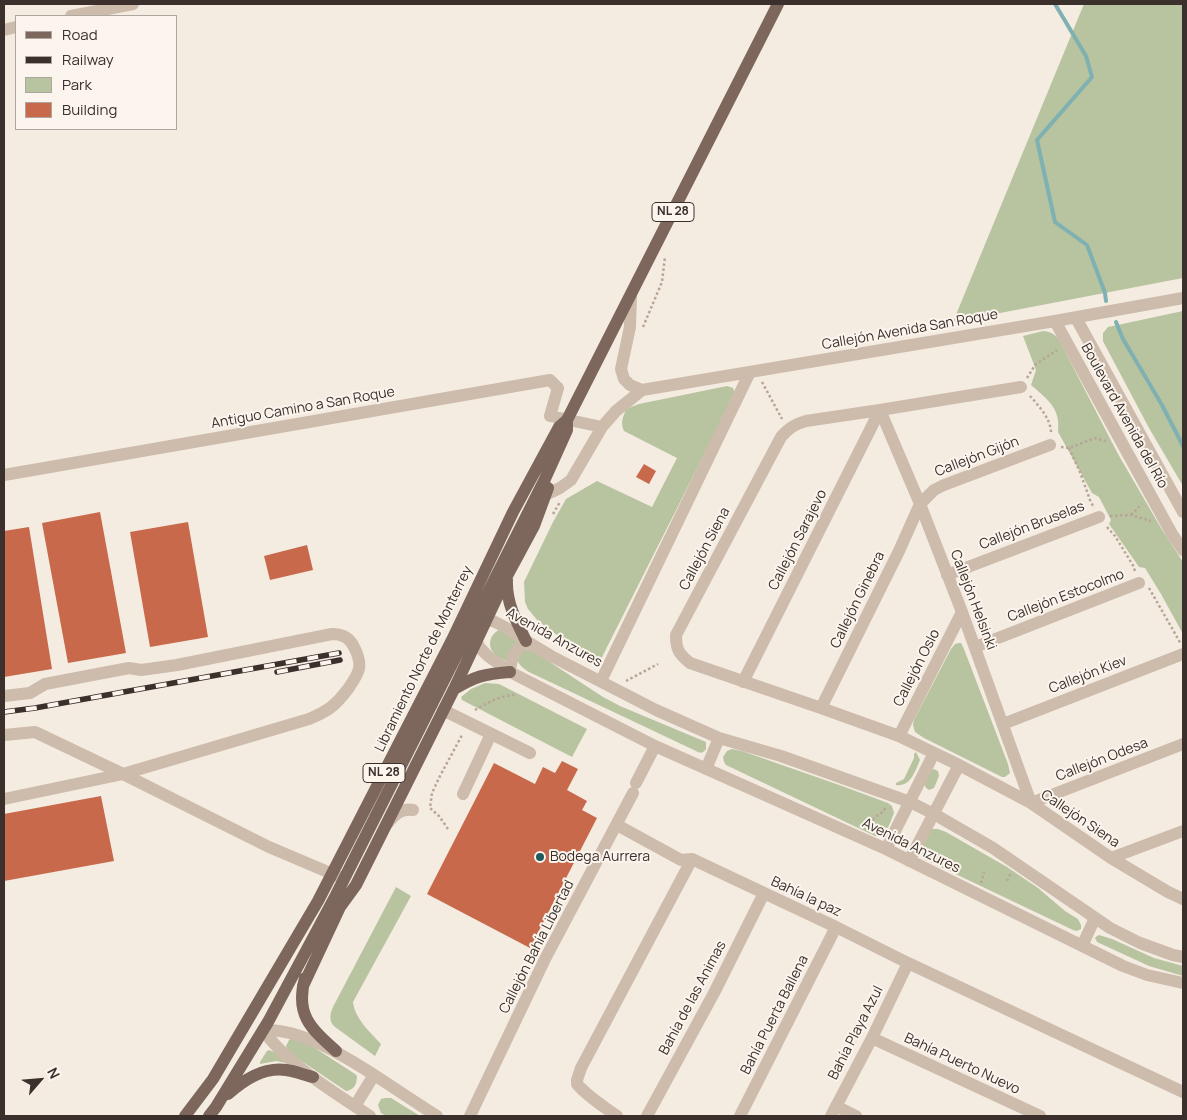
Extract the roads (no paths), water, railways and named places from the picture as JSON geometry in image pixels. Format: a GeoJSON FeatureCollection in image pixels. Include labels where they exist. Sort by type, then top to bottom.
{"type":"FeatureCollection","features":[{"type":"Feature","properties":{"kind":"main road","name":"Libramiento Norte de Monterrey"},"geometry":{"type":"LineString","coordinates":[[213,1112],[263,1030],[329,909],[470,627],[496,579],[544,481],[567,425],[778,4]]}},
{"type":"Feature","properties":{"kind":"main road","name":"Libramiento Norte de Monterrey"},"geometry":{"type":"LineString","coordinates":[[185,1116],[212,1079],[318,901],[456,631],[513,512],[559,427],[567,425]]}},
{"type":"Feature","properties":{"kind":"main road"},"geometry":{"type":"LineString","coordinates":[[303,986],[340,907],[356,885],[371,856],[444,710],[507,576],[534,526],[565,447],[567,425]]}},
{"type":"Feature","properties":{"kind":"main road"},"geometry":{"type":"LineString","coordinates":[[408,726],[424,701],[454,644],[470,627],[468,619],[512,526],[513,512]]}},
{"type":"Feature","properties":{"kind":"main road"},"geometry":{"type":"LineString","coordinates":[[507,576],[506,591],[508,600],[526,641]]}},
{"type":"Feature","properties":{"kind":"main road"},"geometry":{"type":"LineString","coordinates":[[454,689],[481,675],[510,672]]}},
{"type":"Feature","properties":{"kind":"main road"},"geometry":{"type":"LineString","coordinates":[[336,895],[371,856]]}},
{"type":"Feature","properties":{"kind":"main road"},"geometry":{"type":"LineString","coordinates":[[195,1116],[244,1045],[263,1030],[265,1013],[306,930],[318,901]]}},
{"type":"Feature","properties":{"kind":"main road"},"geometry":{"type":"LineString","coordinates":[[329,909],[303,986],[302,1006],[305,1016],[317,1034],[336,1051]]}},
{"type":"Feature","properties":{"kind":"main road"},"geometry":{"type":"LineString","coordinates":[[213,1112],[237,1087],[264,1072],[286,1070],[313,1077]]}},
{"type":"Feature","properties":{"kind":"street"},"geometry":{"type":"LineString","coordinates":[[76,15],[134,4]]}},
{"type":"Feature","properties":{"kind":"street"},"geometry":{"type":"LineString","coordinates":[[545,495],[571,480],[602,428],[616,411],[642,390],[630,385],[624,379],[622,369],[630,327],[631,295]]}},
{"type":"Feature","properties":{"kind":"street","name":"Callejón Avenida San Roque"},"geometry":{"type":"LineString","coordinates":[[642,390],[1076,318],[1183,298]]}},
{"type":"Feature","properties":{"kind":"street","name":"Boulevard Avenida del Río"},"geometry":{"type":"LineString","coordinates":[[1076,318],[1183,512]]}},
{"type":"Feature","properties":{"kind":"street","name":"Boulevard Avenida del Río"},"geometry":{"type":"LineString","coordinates":[[1055,321],[1169,530],[1183,550]]}},
{"type":"Feature","properties":{"kind":"street"},"geometry":{"type":"LineString","coordinates":[[601,681],[753,372]]}},
{"type":"Feature","properties":{"kind":"street","name":"Antiguo Camino a San Roque"},"geometry":{"type":"LineString","coordinates":[[4,475],[550,380],[558,388],[550,416],[567,425]]}},
{"type":"Feature","properties":{"kind":"street"},"geometry":{"type":"LineString","coordinates":[[880,410],[1021,387]]}},
{"type":"Feature","properties":{"kind":"street","name":"Callejón Siena"},"geometry":{"type":"LineString","coordinates":[[880,410],[806,421],[788,429],[781,437],[676,635],[676,646],[681,656],[690,663],[898,736],[959,765],[1031,803],[1111,858],[1183,899]]}},
{"type":"Feature","properties":{"kind":"street","name":"Callejón Helsinki"},"geometry":{"type":"LineString","coordinates":[[880,410],[920,504],[962,612],[1031,803]]}},
{"type":"Feature","properties":{"kind":"street","name":"Callejón Sarajevo"},"geometry":{"type":"LineString","coordinates":[[743,682],[880,410]]}},
{"type":"Feature","properties":{"kind":"street"},"geometry":{"type":"LineString","coordinates":[[567,425],[602,428]]}},
{"type":"Feature","properties":{"kind":"street","name":"Callejón Gijón"},"geometry":{"type":"LineString","coordinates":[[920,504],[934,490],[944,485],[1050,445]]}},
{"type":"Feature","properties":{"kind":"street","name":"Callejón Ginebra"},"geometry":{"type":"LineString","coordinates":[[821,708],[900,550],[920,504]]}},
{"type":"Feature","properties":{"kind":"street","name":"Callejón Bruselas"},"geometry":{"type":"LineString","coordinates":[[947,575],[1099,517]]}},
{"type":"Feature","properties":{"kind":"street"},"geometry":{"type":"LineString","coordinates":[[1169,530],[1183,526]]}},
{"type":"Feature","properties":{"kind":"street","name":"Callejón Estocolmo"},"geometry":{"type":"LineString","coordinates":[[975,647],[1139,584]]}},
{"type":"Feature","properties":{"kind":"street","name":"Callejón Oslo"},"geometry":{"type":"LineString","coordinates":[[898,736],[962,612]]}},
{"type":"Feature","properties":{"kind":"street","name":"Avenida Anzures"},"geometry":{"type":"LineString","coordinates":[[1183,957],[1140,943],[1110,928],[993,848],[910,802],[781,756],[719,738],[656,710],[551,656],[492,621],[480,621],[470,627],[480,648],[510,672],[655,746],[886,849],[1123,966],[1147,975],[1183,983]]}},
{"type":"Feature","properties":{"kind":"street"},"geometry":{"type":"LineString","coordinates":[[4,696],[30,693],[45,684],[129,668],[141,670],[177,665],[332,634],[339,634],[352,643],[359,659],[360,667],[358,674],[338,702],[329,710],[309,719],[123,774],[4,798]]}},
{"type":"Feature","properties":{"kind":"street"},"geometry":{"type":"LineString","coordinates":[[510,672],[516,650],[526,641]]}},
{"type":"Feature","properties":{"kind":"street","name":"Callejón Kiev"},"geometry":{"type":"LineString","coordinates":[[1003,724],[1183,654]]}},
{"type":"Feature","properties":{"kind":"street"},"geometry":{"type":"LineString","coordinates":[[444,710],[530,753]]}},
{"type":"Feature","properties":{"kind":"street"},"geometry":{"type":"LineString","coordinates":[[4,735],[35,732],[269,847],[344,878]]}},
{"type":"Feature","properties":{"kind":"street"},"geometry":{"type":"LineString","coordinates":[[463,794],[491,734]]}},
{"type":"Feature","properties":{"kind":"street"},"geometry":{"type":"LineString","coordinates":[[706,769],[719,738]]}},
{"type":"Feature","properties":{"kind":"street","name":"Callejón Odesa"},"geometry":{"type":"LineString","coordinates":[[1031,803],[1183,744]]}},
{"type":"Feature","properties":{"kind":"street","name":"Callejón Bahía Libertad"},"geometry":{"type":"LineString","coordinates":[[470,1116],[545,959],[617,825],[655,746]]}},
{"type":"Feature","properties":{"kind":"street"},"geometry":{"type":"LineString","coordinates":[[886,849],[934,753]]}},
{"type":"Feature","properties":{"kind":"street"},"geometry":{"type":"LineString","coordinates":[[909,861],[959,765]]}},
{"type":"Feature","properties":{"kind":"street","name":"Bahía la paz"},"geometry":{"type":"LineString","coordinates":[[617,825],[681,860],[692,860],[1183,1092]]}},
{"type":"Feature","properties":{"kind":"street"},"geometry":{"type":"LineString","coordinates":[[1111,858],[1183,831]]}},
{"type":"Feature","properties":{"kind":"street"},"geometry":{"type":"LineString","coordinates":[[617,1116],[581,1089],[577,1084],[577,1080],[692,860]]}},
{"type":"Feature","properties":{"kind":"street","name":"Bahía de las Animas"},"geometry":{"type":"LineString","coordinates":[[647,1116],[714,993],[764,894]]}},
{"type":"Feature","properties":{"kind":"street"},"geometry":{"type":"LineString","coordinates":[[1082,946],[1095,918]]}},
{"type":"Feature","properties":{"kind":"street","name":"Bahía Puerta Ballena"},"geometry":{"type":"LineString","coordinates":[[740,1116],[836,927]]}},
{"type":"Feature","properties":{"kind":"street","name":"Bahía Playa Azul"},"geometry":{"type":"LineString","coordinates":[[833,1111],[872,1038],[908,963]]}},
{"type":"Feature","properties":{"kind":"street"},"geometry":{"type":"LineString","coordinates":[[263,1030],[278,1030],[296,1034],[336,1051],[436,1116]]}},
{"type":"Feature","properties":{"kind":"street"},"geometry":{"type":"LineString","coordinates":[[263,1030],[280,1049],[313,1077],[370,1116]]}},
{"type":"Feature","properties":{"kind":"street","name":"Bahía Puerto Nuevo"},"geometry":{"type":"LineString","coordinates":[[872,1038],[1040,1116]]}},
{"type":"Feature","properties":{"kind":"street"},"geometry":{"type":"LineString","coordinates":[[355,1106],[374,1075]]}},
{"type":"Feature","properties":{"kind":"street"},"geometry":{"type":"LineString","coordinates":[[833,1111],[856,1116]]}},
{"type":"Feature","properties":{"kind":"waterway"},"geometry":{"type":"LineString","coordinates":[[1055,4],[1086,56],[1092,77],[1037,140],[1055,222],[1087,245],[1105,293],[1106,301]]}},
{"type":"Feature","properties":{"kind":"waterway"},"geometry":{"type":"LineString","coordinates":[[1116,322],[1123,339],[1162,405],[1183,446]]}},
{"type":"Feature","properties":{"kind":"railway"},"geometry":{"type":"LineString","coordinates":[[4,712],[339,653]]}},
{"type":"Feature","properties":{"kind":"railway"},"geometry":{"type":"LineString","coordinates":[[277,672],[340,660]]}},
{"type":"Feature","properties":{"kind":"place","name":"Bodega Aurrera"},"geometry":{"type":"Point","coordinates":[540,857]}}]}
